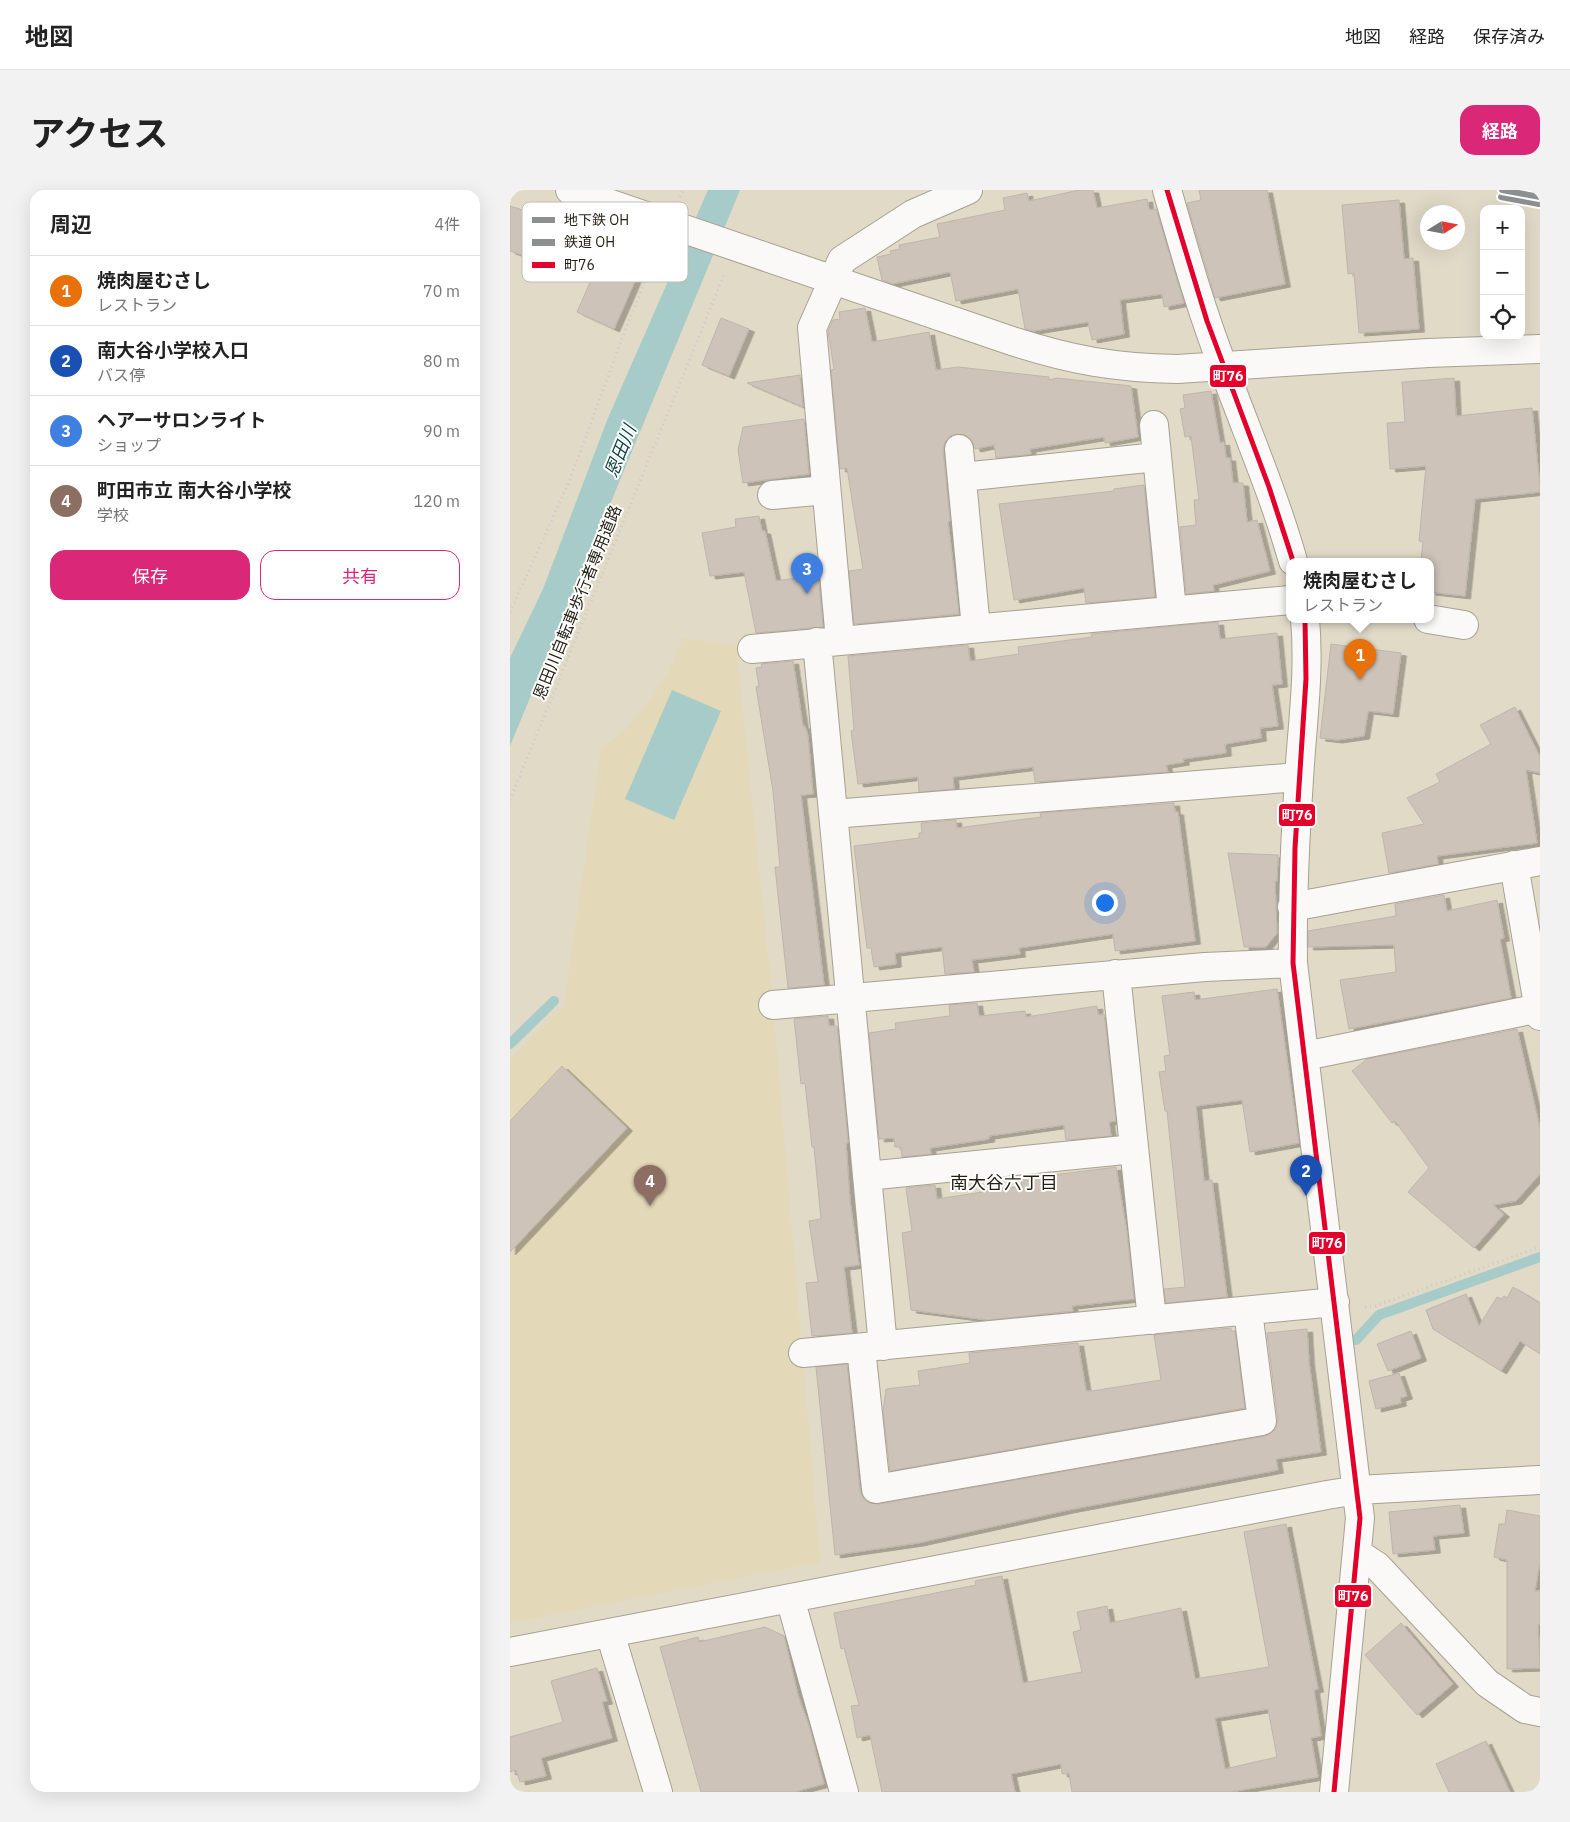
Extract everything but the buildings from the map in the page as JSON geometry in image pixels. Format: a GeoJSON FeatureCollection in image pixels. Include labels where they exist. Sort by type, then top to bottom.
{"type":"FeatureCollection","features":[{"type":"Feature","properties":{"kind":"street"},"geometry":{"type":"LineString","coordinates":[[570,190],[605,202]]}},
{"type":"Feature","properties":{"kind":"street"},"geometry":{"type":"LineString","coordinates":[[968,190],[913,214],[842,260],[812,328],[826,490],[833,814],[867,1176],[876,1489],[1262,1421],[1248,1311]]}},
{"type":"Feature","properties":{"kind":"street"},"geometry":{"type":"LineString","coordinates":[[1168,190],[1193,281],[1222,365],[1265,478],[1292,558]]}},
{"type":"Feature","properties":{"kind":"street"},"geometry":{"type":"LineString","coordinates":[[688,231],[1012,341],[1081,361],[1144,368],[1177,369],[1428,353],[1540,349]]}},
{"type":"Feature","properties":{"kind":"street"},"geometry":{"type":"LineString","coordinates":[[1154,425],[1172,610]]}},
{"type":"Feature","properties":{"kind":"street"},"geometry":{"type":"LineString","coordinates":[[959,449],[976,628]]}},
{"type":"Feature","properties":{"kind":"street"},"geometry":{"type":"LineString","coordinates":[[962,477],[1157,457]]}},
{"type":"Feature","properties":{"kind":"street"},"geometry":{"type":"LineString","coordinates":[[772,495],[826,490]]}},
{"type":"Feature","properties":{"kind":"street"},"geometry":{"type":"LineString","coordinates":[[752,649],[1286,600]]}},
{"type":"Feature","properties":{"kind":"street"},"geometry":{"type":"LineString","coordinates":[[1434,620],[1464,625]]}},
{"type":"Feature","properties":{"kind":"street"},"geometry":{"type":"LineString","coordinates":[[1305,623],[1308,647],[1292,907],[1293,963],[1360,1518],[1334,1792]]}},
{"type":"Feature","properties":{"kind":"street"},"geometry":{"type":"LineString","coordinates":[[833,814],[1299,777]]}},
{"type":"Feature","properties":{"kind":"street"},"geometry":{"type":"LineString","coordinates":[[1292,907],[1527,863],[1540,1011],[1304,1056]]}},
{"type":"Feature","properties":{"kind":"street"},"geometry":{"type":"LineString","coordinates":[[773,1005],[1116,974],[1293,963]]}},
{"type":"Feature","properties":{"kind":"street"},"geometry":{"type":"LineString","coordinates":[[1116,974],[1152,1320]]}},
{"type":"Feature","properties":{"kind":"street"},"geometry":{"type":"LineString","coordinates":[[867,1176],[1134,1148]]}},
{"type":"Feature","properties":{"kind":"street"},"geometry":{"type":"LineString","coordinates":[[803,1353],[1335,1302]]}},
{"type":"Feature","properties":{"kind":"street"},"geometry":{"type":"LineString","coordinates":[[510,1652],[1358,1490],[1540,1480]]}},
{"type":"Feature","properties":{"kind":"street"},"geometry":{"type":"LineString","coordinates":[[1357,1553],[1378,1566],[1486,1683],[1525,1709],[1540,1712]]}},
{"type":"Feature","properties":{"kind":"street"},"geometry":{"type":"LineString","coordinates":[[790,1598],[844,1792]]}},
{"type":"Feature","properties":{"kind":"street"},"geometry":{"type":"LineString","coordinates":[[610,1633],[658,1792]]}},
{"type":"Feature","properties":{"kind":"path","name":"恩田川自転車歩行者専用道路"},"geometry":{"type":"LineString","coordinates":[[510,800],[733,246]]}},
{"type":"Feature","properties":{"kind":"path"},"geometry":{"type":"LineString","coordinates":[[510,612],[569,482],[624,333],[648,282]]}},
{"type":"Feature","properties":{"kind":"path"},"geometry":{"type":"LineString","coordinates":[[1335,1302],[1354,1308],[1375,1306],[1540,1248]]}},
{"type":"Feature","properties":{"kind":"shaded area"},"geometry":{"type":"Polygon","coordinates":[[[683,638],[736,645],[773,1005],[820,1562],[510,1623],[510,1059],[564,1005],[601,749],[624,731],[650,701],[668,673],[683,638]]]}},
{"type":"Feature","properties":{"kind":"water","name":"恩田川"},"geometry":{"type":"Polygon","coordinates":[[[708,190],[740,190],[510,746],[510,658],[543,589],[608,418],[668,282],[688,282],[688,236],[708,190]]]}},
{"type":"Feature","properties":{"kind":"water"},"geometry":{"type":"Polygon","coordinates":[[[672,690],[721,711],[674,820],[625,799],[672,690]]]}},
{"type":"Feature","properties":{"kind":"waterway"},"geometry":{"type":"LineString","coordinates":[[510,1044],[554,1001]]}},
{"type":"Feature","properties":{"kind":"waterway"},"geometry":{"type":"LineString","coordinates":[[1356,1340],[1379,1315],[1540,1257]]}},
{"type":"Feature","properties":{"kind":"metro line","name":"OH"},"geometry":{"type":"LineString","coordinates":[[1502,190],[1540,197]]}},
{"type":"Feature","properties":{"kind":"rail line","name":"OH"},"geometry":{"type":"LineString","coordinates":[[1501,197],[1539,204]]}},
{"type":"Feature","properties":{"kind":"transit line","name":"町76"},"geometry":{"type":"LineString","coordinates":[[1167,190],[1207,321],[1269,487],[1292,558]]}},
{"type":"Feature","properties":{"kind":"transit line","name":"町76"},"geometry":{"type":"LineString","coordinates":[[1305,623],[1306,679],[1295,848],[1293,963],[1360,1518],[1334,1792]]}},
{"type":"Feature","properties":{"kind":"place","name":"ヘアーサロンライト"},"geometry":{"type":"Point","coordinates":[807,594]}},
{"type":"Feature","properties":{"kind":"place","name":"焼肉屋むさし"},"geometry":{"type":"Point","coordinates":[1360,680]}},
{"type":"Feature","properties":{"kind":"place","name":"南大谷小学校入口"},"geometry":{"type":"Point","coordinates":[1306,1196]}},
{"type":"Feature","properties":{"kind":"place","name":"町田市立 南大谷小学校"},"geometry":{"type":"Point","coordinates":[650,1206]}},
{"type":"Feature","properties":{"kind":"district","name":"南大谷六丁目"},"geometry":{"type":"Point","coordinates":[1004,1182]}}]}
